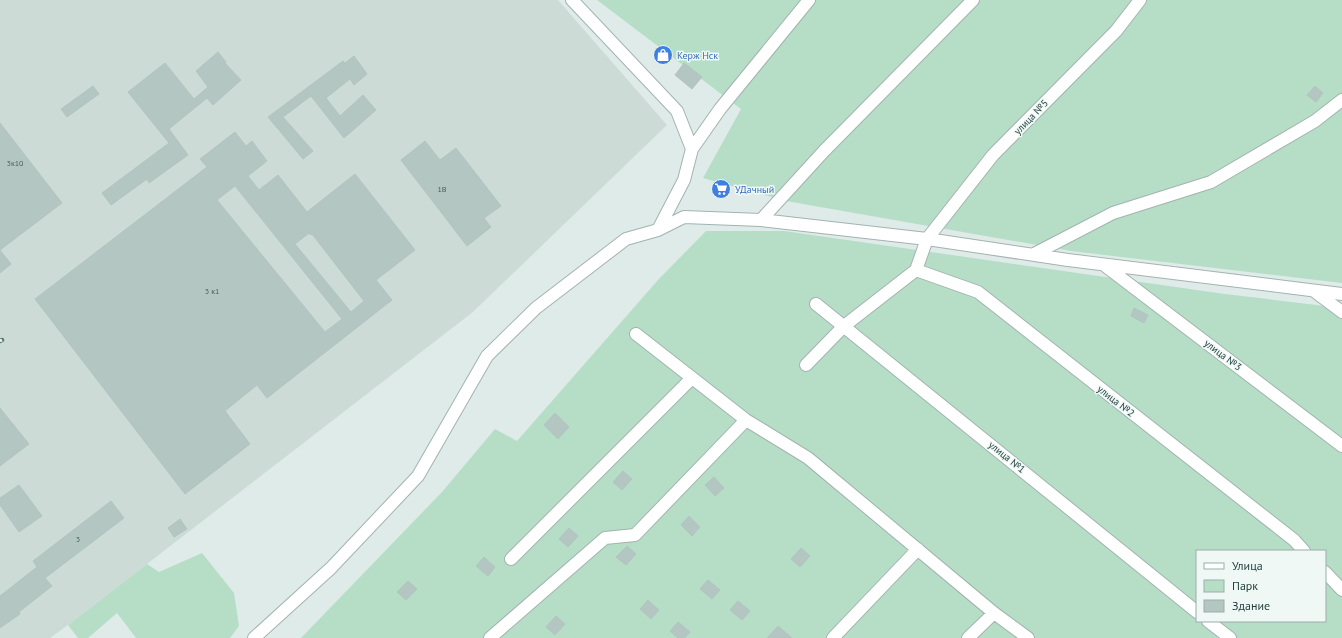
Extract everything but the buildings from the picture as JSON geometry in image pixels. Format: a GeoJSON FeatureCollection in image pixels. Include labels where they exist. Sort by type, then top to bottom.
{"type":"FeatureCollection","features":[{"type":"Feature","properties":{"kind":"street"},"geometry":{"type":"LineString","coordinates":[[572,0],[677,111],[692,149]]}},
{"type":"Feature","properties":{"kind":"street"},"geometry":{"type":"LineString","coordinates":[[658,230],[684,180],[692,149],[720,109],[809,0]]}},
{"type":"Feature","properties":{"kind":"street"},"geometry":{"type":"LineString","coordinates":[[761,220],[824,151],[973,0]]}},
{"type":"Feature","properties":{"kind":"street","name":"улица №5"},"geometry":{"type":"LineString","coordinates":[[916,270],[927,239],[993,155],[1116,31],[1140,0]]}},
{"type":"Feature","properties":{"kind":"street"},"geometry":{"type":"LineString","coordinates":[[1034,254],[1113,213],[1211,182],[1315,121],[1342,100]]}},
{"type":"Feature","properties":{"kind":"street"},"geometry":{"type":"LineString","coordinates":[[254,638],[331,568],[418,476],[487,356],[536,308],[626,239],[658,230],[684,217],[761,220],[927,239],[1103,264],[1342,294]]}},
{"type":"Feature","properties":{"kind":"street","name":"улица №3"},"geometry":{"type":"LineString","coordinates":[[1103,264],[1342,446]]}},
{"type":"Feature","properties":{"kind":"street"},"geometry":{"type":"LineString","coordinates":[[806,365],[844,326],[916,270]]}},
{"type":"Feature","properties":{"kind":"street","name":"улица №2"},"geometry":{"type":"LineString","coordinates":[[916,270],[978,292],[1294,540],[1303,550]]}},
{"type":"Feature","properties":{"kind":"street"},"geometry":{"type":"LineString","coordinates":[[1314,290],[1342,312]]}},
{"type":"Feature","properties":{"kind":"street","name":"улица №1"},"geometry":{"type":"LineString","coordinates":[[816,304],[1196,611]]}},
{"type":"Feature","properties":{"kind":"street"},"geometry":{"type":"LineString","coordinates":[[636,334],[746,420],[808,458],[994,613],[1028,638]]}},
{"type":"Feature","properties":{"kind":"street"},"geometry":{"type":"LineString","coordinates":[[511,559],[692,378]]}},
{"type":"Feature","properties":{"kind":"street"},"geometry":{"type":"LineString","coordinates":[[490,638],[605,538],[635,535],[746,420]]}},
{"type":"Feature","properties":{"kind":"street"},"geometry":{"type":"LineString","coordinates":[[833,638],[918,549]]}},
{"type":"Feature","properties":{"kind":"street"},"geometry":{"type":"LineString","coordinates":[[1326,573],[1342,590]]}},
{"type":"Feature","properties":{"kind":"street"},"geometry":{"type":"LineString","coordinates":[[968,638],[994,613]]}},
{"type":"Feature","properties":{"kind":"street"},"geometry":{"type":"LineString","coordinates":[[1209,622],[1230,638]]}},
{"type":"Feature","properties":{"kind":"shaded area"},"geometry":{"type":"Polygon","coordinates":[[[0,0],[558,0],[667,125],[473,312],[68,625],[50,638],[0,638],[0,0]]]}},
{"type":"Feature","properties":{"kind":"green space"},"geometry":{"type":"Polygon","coordinates":[[[597,0],[1342,0],[1342,283],[1071,251],[786,201],[703,178],[741,109],[597,0]]]}},
{"type":"Feature","properties":{"kind":"green space"},"geometry":{"type":"Polygon","coordinates":[[[706,231],[784,231],[1225,294],[1342,308],[1342,638],[301,638],[442,492],[495,429],[517,441],[658,280],[706,231]]]}},
{"type":"Feature","properties":{"kind":"green space"},"geometry":{"type":"Polygon","coordinates":[[[202,553],[234,593],[239,626],[230,638],[136,638],[117,613],[88,638],[78,638],[68,625],[147,564],[159,572],[202,553]]]}},
{"type":"Feature","properties":{"kind":"place","name":"Керж Нск"},"geometry":{"type":"Point","coordinates":[663,55]}},
{"type":"Feature","properties":{"kind":"place","name":"УДачный"},"geometry":{"type":"Point","coordinates":[721,189]}}]}
